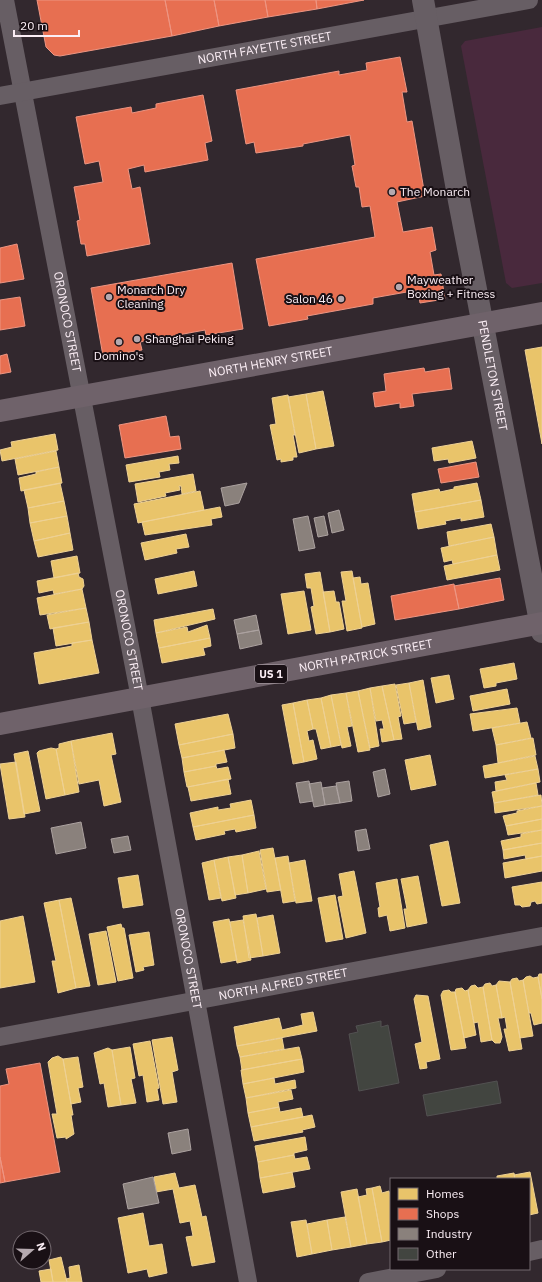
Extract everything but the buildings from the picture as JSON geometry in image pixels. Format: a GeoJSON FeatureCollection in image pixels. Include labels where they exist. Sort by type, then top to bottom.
{"type":"FeatureCollection","features":[{"type":"Feature","properties":{"kind":"highway","name":"NORTH HENRY STREET"},"geometry":{"type":"LineString","coordinates":[[0,412],[542,312]]}},
{"type":"Feature","properties":{"kind":"highway","name":"NORTH PATRICK STREET"},"geometry":{"type":"LineString","coordinates":[[0,724],[541,626]]}},
{"type":"Feature","properties":{"kind":"main road","name":"PENDLETON STREET"},"geometry":{"type":"LineString","coordinates":[[425,9],[483,324],[541,626]]}},
{"type":"Feature","properties":{"kind":"street","name":"ORONOCO STREET"},"geometry":{"type":"LineString","coordinates":[[5,0],[140,698],[248,1282]]}},
{"type":"Feature","properties":{"kind":"street","name":"NORTH FAYETTE STREET"},"geometry":{"type":"LineString","coordinates":[[0,96],[425,9],[528,0]]}},
{"type":"Feature","properties":{"kind":"street","name":"NORTH ALFRED STREET"},"geometry":{"type":"LineString","coordinates":[[0,1037],[542,936]]}},
{"type":"Feature","properties":{"kind":"street"},"geometry":{"type":"LineString","coordinates":[[530,1252],[542,1249]]}},
{"type":"Feature","properties":{"kind":"street"},"geometry":{"type":"LineString","coordinates":[[368,1282],[432,1270]]}},
{"type":"Feature","properties":{"kind":"shaded area"},"geometry":{"type":"Polygon","coordinates":[[[542,27],[542,283],[512,288],[506,283],[461,46],[465,41],[542,27]]]}},
{"type":"Feature","properties":{"kind":"place","name":"The Monarch"},"geometry":{"type":"Point","coordinates":[392,192]}},
{"type":"Feature","properties":{"kind":"place","name":"Mayweather Boxing + Fitness"},"geometry":{"type":"Point","coordinates":[399,287]}},
{"type":"Feature","properties":{"kind":"place","name":"Monarch Dry Cleaning"},"geometry":{"type":"Point","coordinates":[109,297]}},
{"type":"Feature","properties":{"kind":"place","name":"Salon 46"},"geometry":{"type":"Point","coordinates":[341,299]}},
{"type":"Feature","properties":{"kind":"place","name":"Shanghai Peking"},"geometry":{"type":"Point","coordinates":[137,339]}},
{"type":"Feature","properties":{"kind":"place","name":"Domino's"},"geometry":{"type":"Point","coordinates":[119,342]}}]}
